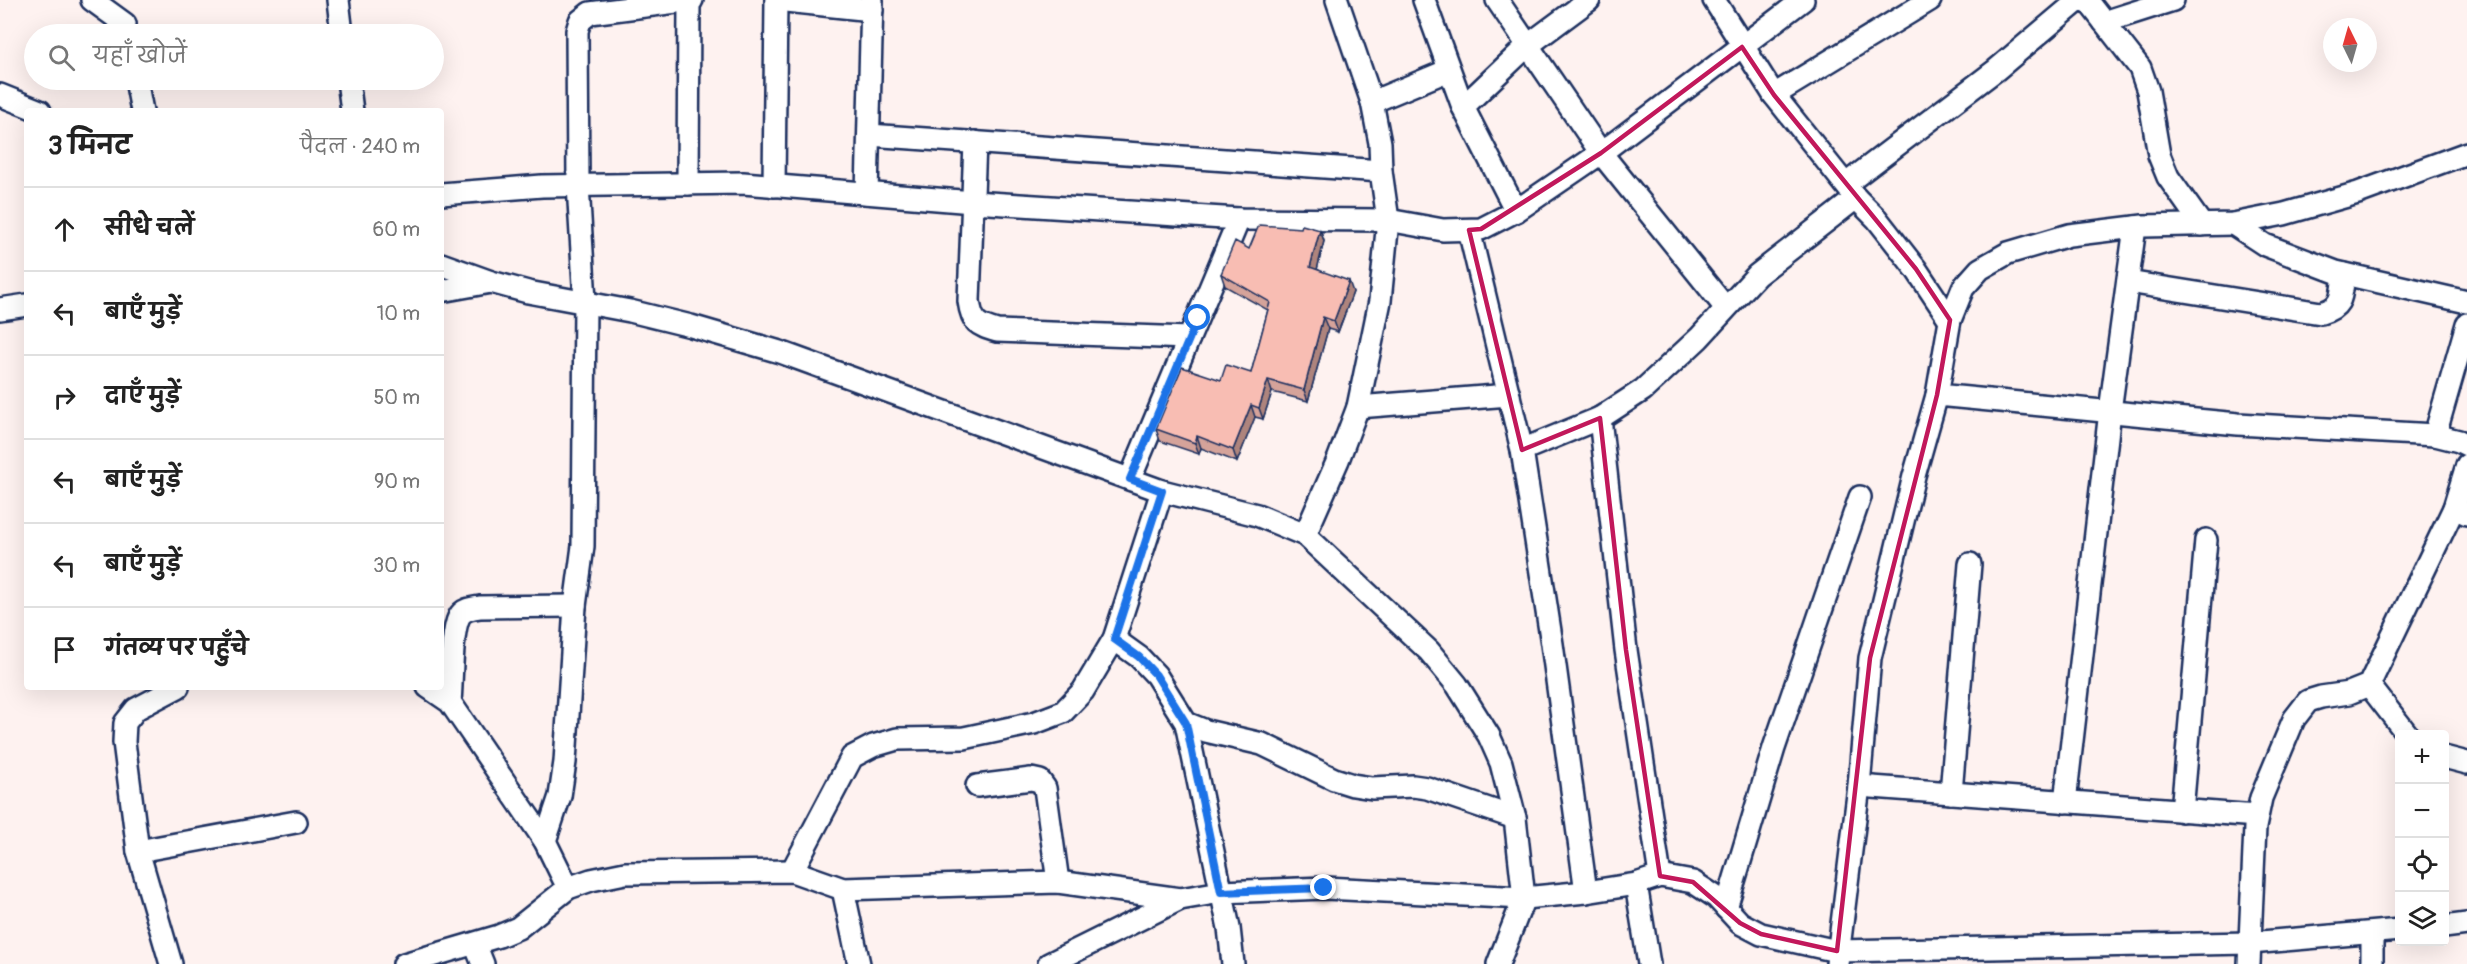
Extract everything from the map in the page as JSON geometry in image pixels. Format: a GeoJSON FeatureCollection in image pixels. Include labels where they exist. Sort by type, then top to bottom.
{"type":"FeatureCollection","features":[{"type":"Feature","properties":{"kind":"street"},"geometry":{"type":"LineString","coordinates":[[92,0],[120,24]]}},
{"type":"Feature","properties":{"kind":"street"},"geometry":{"type":"LineString","coordinates":[[120,0],[125,24]]}},
{"type":"Feature","properties":{"kind":"street"},"geometry":{"type":"LineString","coordinates":[[338,0],[341,24]]}},
{"type":"Feature","properties":{"kind":"street"},"geometry":{"type":"LineString","coordinates":[[774,186],[776,0],[872,5],[867,193]]}},
{"type":"Feature","properties":{"kind":"street"},"geometry":{"type":"LineString","coordinates":[[1305,535],[1358,407],[1380,301],[1388,220],[1381,171],[1380,143],[1372,102],[1337,0]]}},
{"type":"Feature","properties":{"kind":"street"},"geometry":{"type":"LineString","coordinates":[[1424,0],[1463,107],[1516,211]]}},
{"type":"Feature","properties":{"kind":"street"},"geometry":{"type":"LineString","coordinates":[[1497,0],[1601,153],[1725,307]]}},
{"type":"Feature","properties":{"kind":"street"},"geometry":{"type":"LineString","coordinates":[[1463,107],[1527,46],[1589,0]]}},
{"type":"Feature","properties":{"kind":"street"},"geometry":{"type":"LineString","coordinates":[[1714,0],[1774,95],[1851,191],[1877,219],[1916,269],[1950,320]]}},
{"type":"Feature","properties":{"kind":"street"},"geometry":{"type":"LineString","coordinates":[[444,194],[542,186],[743,183],[973,202],[1239,219],[1388,220],[1443,230],[1481,229],[1516,211],[1601,153],[1803,0]]}},
{"type":"Feature","properties":{"kind":"street"},"geometry":{"type":"LineString","coordinates":[[1774,95],[1930,0]]}},
{"type":"Feature","properties":{"kind":"street"},"geometry":{"type":"LineString","coordinates":[[1522,450],[1600,418],[1643,390],[1699,338],[1725,307],[1757,275],[1851,191],[2079,0]]}},
{"type":"Feature","properties":{"kind":"street"},"geometry":{"type":"LineString","coordinates":[[2086,0],[2140,68],[2148,91],[2159,155],[2168,177],[2202,225]]}},
{"type":"Feature","properties":{"kind":"street"},"geometry":{"type":"LineString","coordinates":[[2104,22],[2173,0]]}},
{"type":"Feature","properties":{"kind":"street"},"geometry":{"type":"LineString","coordinates":[[545,841],[560,796],[565,762],[575,606],[583,546],[585,301],[578,185],[577,31],[580,21],[590,14],[691,1],[688,184]]}},
{"type":"Feature","properties":{"kind":"street"},"geometry":{"type":"LineString","coordinates":[[1372,102],[1449,70]]}},
{"type":"Feature","properties":{"kind":"street"},"geometry":{"type":"LineString","coordinates":[[138,90],[141,108]]}},
{"type":"Feature","properties":{"kind":"street"},"geometry":{"type":"LineString","coordinates":[[349,90],[352,108]]}},
{"type":"Feature","properties":{"kind":"street"},"geometry":{"type":"LineString","coordinates":[[0,95],[32,108]]}},
{"type":"Feature","properties":{"kind":"street"},"geometry":{"type":"LineString","coordinates":[[869,135],[1381,171]]}},
{"type":"Feature","properties":{"kind":"street"},"geometry":{"type":"LineString","coordinates":[[975,142],[969,302],[970,314],[978,325],[997,331],[1189,338]]}},
{"type":"Feature","properties":{"kind":"street"},"geometry":{"type":"LineString","coordinates":[[1837,958],[1859,786],[1870,658],[1914,476],[1937,395],[1950,320],[1963,288],[1980,269],[2008,253],[2069,235],[2135,227],[2233,224],[2284,214],[2358,193],[2467,153]]}},
{"type":"Feature","properties":{"kind":"street"},"geometry":{"type":"LineString","coordinates":[[1130,479],[1239,219]]}},
{"type":"Feature","properties":{"kind":"street"},"geometry":{"type":"LineString","coordinates":[[2233,224],[2265,245],[2344,274],[2467,302]]}},
{"type":"Feature","properties":{"kind":"street"},"geometry":{"type":"LineString","coordinates":[[2065,802],[2110,411],[2135,227]]}},
{"type":"Feature","properties":{"kind":"street"},"geometry":{"type":"LineString","coordinates":[[1469,230],[1522,450],[1552,644],[1586,892]]}},
{"type":"Feature","properties":{"kind":"street"},"geometry":{"type":"LineString","coordinates":[[444,265],[528,292],[585,301],[691,326],[780,352],[1162,491],[1257,515],[1305,535],[1429,651],[1457,685],[1489,736],[1501,763],[1515,818],[1524,898],[1499,964]]}},
{"type":"Feature","properties":{"kind":"street"},"geometry":{"type":"LineString","coordinates":[[2127,282],[2321,313],[2333,310],[2340,300],[2344,274]]}},
{"type":"Feature","properties":{"kind":"street"},"geometry":{"type":"LineString","coordinates":[[444,290],[491,282]]}},
{"type":"Feature","properties":{"kind":"street"},"geometry":{"type":"LineString","coordinates":[[0,309],[24,305]]}},
{"type":"Feature","properties":{"kind":"street"},"geometry":{"type":"LineString","coordinates":[[2435,435],[2467,324]]}},
{"type":"Feature","properties":{"kind":"street"},"geometry":{"type":"LineString","coordinates":[[1358,407],[1509,395]]}},
{"type":"Feature","properties":{"kind":"street"},"geometry":{"type":"LineString","coordinates":[[1937,395],[2238,424],[2435,435],[2467,445]]}},
{"type":"Feature","properties":{"kind":"street"},"geometry":{"type":"LineString","coordinates":[[1600,418],[1626,650],[1660,876]]}},
{"type":"Feature","properties":{"kind":"street"},"geometry":{"type":"LineString","coordinates":[[2249,954],[2257,816],[2261,798],[2294,719],[2308,701],[2349,693],[2370,685],[2460,511],[2467,465]]}},
{"type":"Feature","properties":{"kind":"street"},"geometry":{"type":"LineString","coordinates":[[792,871],[852,758],[873,746],[897,740],[964,738],[1034,723],[1063,712],[1083,691],[1114,639],[1162,491]]}},
{"type":"Feature","properties":{"kind":"street"},"geometry":{"type":"LineString","coordinates":[[1726,908],[1774,748],[1860,497]]}},
{"type":"Feature","properties":{"kind":"street"},"geometry":{"type":"LineString","coordinates":[[2182,811],[2206,540]]}},
{"type":"Feature","properties":{"kind":"street"},"geometry":{"type":"LineString","coordinates":[[1951,793],[1970,564]]}},
{"type":"Feature","properties":{"kind":"street"},"geometry":{"type":"LineString","coordinates":[[450,702],[455,636],[460,616],[468,609],[575,606]]}},
{"type":"Feature","properties":{"kind":"street"},"geometry":{"type":"LineString","coordinates":[[1114,639],[1139,657],[1156,675],[1186,723],[1221,892],[1233,964]]}},
{"type":"Feature","properties":{"kind":"street"},"geometry":{"type":"LineString","coordinates":[[2370,685],[2403,730]]}},
{"type":"Feature","properties":{"kind":"street"},"geometry":{"type":"LineString","coordinates":[[171,964],[138,850],[124,742],[125,723],[136,709],[172,690]]}},
{"type":"Feature","properties":{"kind":"street"},"geometry":{"type":"LineString","coordinates":[[432,690],[450,702],[545,841],[568,888]]}},
{"type":"Feature","properties":{"kind":"street"},"geometry":{"type":"LineString","coordinates":[[1186,723],[1206,731],[1262,744],[1334,779],[1353,785],[1372,788],[1413,786],[1427,788],[1515,818]]}},
{"type":"Feature","properties":{"kind":"street"},"geometry":{"type":"LineString","coordinates":[[2449,758],[2467,763]]}},
{"type":"Feature","properties":{"kind":"street"},"geometry":{"type":"LineString","coordinates":[[977,786],[1031,779],[1040,781],[1045,788],[1058,882]]}},
{"type":"Feature","properties":{"kind":"street"},"geometry":{"type":"LineString","coordinates":[[1859,786],[2257,816]]}},
{"type":"Feature","properties":{"kind":"street"},"geometry":{"type":"LineString","coordinates":[[138,850],[296,822]]}},
{"type":"Feature","properties":{"kind":"street"},"geometry":{"type":"LineString","coordinates":[[404,964],[475,944],[518,928],[568,888],[591,880],[625,873],[792,871],[843,890],[1058,882],[1180,900]]}},
{"type":"Feature","properties":{"kind":"street"},"geometry":{"type":"LineString","coordinates":[[1049,964],[1180,900],[1221,892],[1324,888],[1524,898],[1636,884],[1660,876],[1693,882],[1716,897],[1740,923],[1761,933],[1837,958],[2249,954],[2395,931]]}},
{"type":"Feature","properties":{"kind":"street"},"geometry":{"type":"LineString","coordinates":[[1636,884],[1649,964]]}},
{"type":"Feature","properties":{"kind":"street"},"geometry":{"type":"LineString","coordinates":[[843,890],[859,964]]}},
{"type":"Feature","properties":{"kind":"street"},"geometry":{"type":"LineString","coordinates":[[2372,933],[2372,964]]}},
{"type":"Feature","properties":{"kind":"street"},"geometry":{"type":"LineString","coordinates":[[475,944],[483,964]]}},
{"type":"Feature","properties":{"kind":"highlighted area"},"geometry":{"type":"Polygon","coordinates":[[[1742,47],[1774,95],[1916,269],[1950,320],[1937,395],[1870,658],[1837,951],[1761,934],[1740,923],[1693,882],[1660,876],[1626,650],[1600,418],[1522,450],[1469,230],[1481,229],[1601,153],[1742,47]]]}},
{"type":"Feature","properties":{"kind":"building"},"geometry":{"type":"Polygon","coordinates":[[[1259,225],[1301,228],[1302,225],[1320,230],[1310,267],[1349,281],[1334,321],[1323,317],[1304,390],[1268,380],[1259,408],[1251,405],[1233,450],[1197,436],[1195,443],[1156,429],[1182,367],[1221,380],[1226,365],[1251,373],[1270,302],[1221,274],[1235,241],[1249,249],[1259,225]]]}},
{"type":"Feature","properties":{"kind":"route"},"geometry":{"type":"LineString","coordinates":[[1198,318],[1130,479],[1162,491],[1114,639],[1139,657],[1156,675],[1186,723],[1221,892],[1324,888]]}}]}
